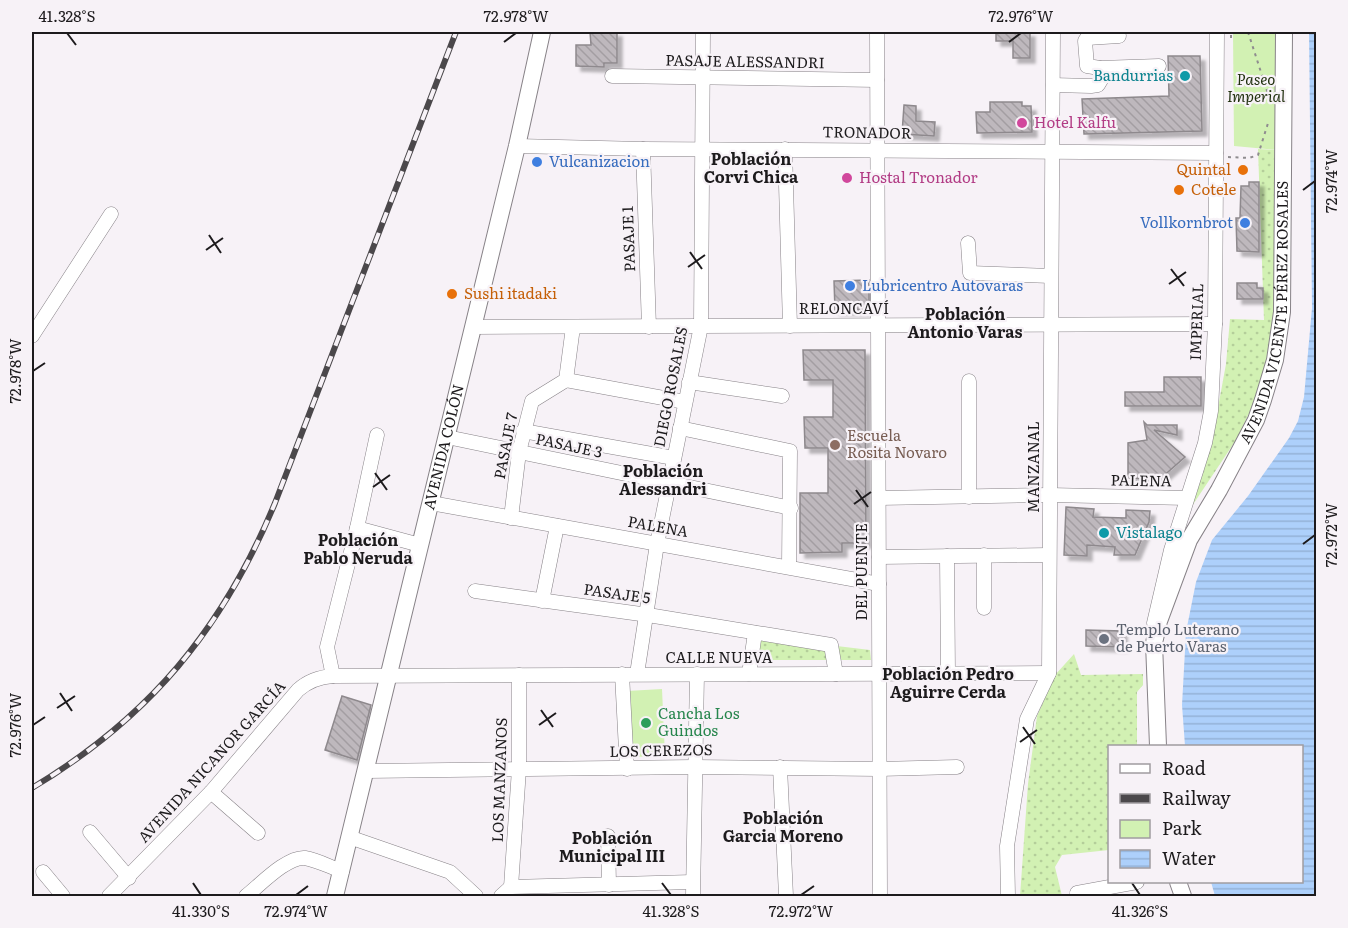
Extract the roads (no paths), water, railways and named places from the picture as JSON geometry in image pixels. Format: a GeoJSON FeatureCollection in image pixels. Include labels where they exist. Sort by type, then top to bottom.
{"type":"FeatureCollection","features":[{"type":"Feature","properties":{"kind":"main road","name":"AVENIDA COLÓN"},"geometry":{"type":"LineString","coordinates":[[335,897],[517,146],[542,32]]}},
{"type":"Feature","properties":{"kind":"main road","name":"AVENIDA VICENTE PÉREZ ROSALES"},"geometry":{"type":"LineString","coordinates":[[1158,745],[1156,645],[1158,613],[1193,532],[1219,490],[1256,420],[1270,381],[1277,352],[1282,312],[1284,32]]}},
{"type":"Feature","properties":{"kind":"main road","name":"AVENIDA VICENTE PÉREZ ROSALES"},"geometry":{"type":"LineString","coordinates":[[1156,645],[1175,576]]}},
{"type":"Feature","properties":{"kind":"street","name":"DIEGO ROSALES"},"geometry":{"type":"LineString","coordinates":[[637,674],[648,615],[657,544],[701,326],[703,32]]}},
{"type":"Feature","properties":{"kind":"street","name":"DEL PUENTE"},"geometry":{"type":"LineString","coordinates":[[877,32],[880,897]]}},
{"type":"Feature","properties":{"kind":"street","name":"MANZANAL"},"geometry":{"type":"LineString","coordinates":[[1008,897],[1006,846],[1027,719],[1049,673],[1053,32]]}},
{"type":"Feature","properties":{"kind":"street","name":"IMPERIAL"},"geometry":{"type":"LineString","coordinates":[[1158,613],[1171,550],[1203,452],[1213,396],[1222,155],[1217,32]]}},
{"type":"Feature","properties":{"kind":"street"},"geometry":{"type":"LineString","coordinates":[[1119,36],[1090,37],[1085,41],[1087,66],[1100,68],[1159,66]]}},
{"type":"Feature","properties":{"kind":"street"},"geometry":{"type":"LineString","coordinates":[[1053,86],[1098,85],[1101,80],[1100,68]]}},
{"type":"Feature","properties":{"kind":"street","name":"PASAJE ALESSANDRI"},"geometry":{"type":"LineString","coordinates":[[612,76],[877,80]]}},
{"type":"Feature","properties":{"kind":"street","name":"TRONADOR"},"geometry":{"type":"LineString","coordinates":[[517,146],[1222,155]]}},
{"type":"Feature","properties":{"kind":"street","name":"PASAJE 1"},"geometry":{"type":"LineString","coordinates":[[643,149],[649,327]]}},
{"type":"Feature","properties":{"kind":"street"},"geometry":{"type":"LineString","coordinates":[[785,149],[790,326]]}},
{"type":"Feature","properties":{"kind":"street"},"geometry":{"type":"LineString","coordinates":[[32,336],[111,214]]}},
{"type":"Feature","properties":{"kind":"street"},"geometry":{"type":"LineString","coordinates":[[968,243],[970,273],[1052,276]]}},
{"type":"Feature","properties":{"kind":"street","name":"RELONCAVÍ"},"geometry":{"type":"LineString","coordinates":[[473,327],[1215,324]]}},
{"type":"Feature","properties":{"kind":"street"},"geometry":{"type":"LineString","coordinates":[[573,327],[566,380],[685,402]]}},
{"type":"Feature","properties":{"kind":"street","name":"PASAJE 7"},"geometry":{"type":"LineString","coordinates":[[511,518],[519,452],[532,401],[566,380]]}},
{"type":"Feature","properties":{"kind":"street"},"geometry":{"type":"LineString","coordinates":[[969,381],[969,497]]}},
{"type":"Feature","properties":{"kind":"street"},"geometry":{"type":"LineString","coordinates":[[688,382],[782,396]]}},
{"type":"Feature","properties":{"kind":"street"},"geometry":{"type":"LineString","coordinates":[[680,428],[790,451],[789,567]]}},
{"type":"Feature","properties":{"kind":"street"},"geometry":{"type":"LineString","coordinates":[[524,431],[674,458]]}},
{"type":"Feature","properties":{"kind":"street"},"geometry":{"type":"LineString","coordinates":[[333,676],[327,647],[357,528],[377,435]]}},
{"type":"Feature","properties":{"kind":"street","name":"PASAJE 3"},"geometry":{"type":"LineString","coordinates":[[447,437],[791,508]]}},
{"type":"Feature","properties":{"kind":"street","name":"PALENA"},"geometry":{"type":"LineString","coordinates":[[879,498],[1050,495],[1187,498]]}},
{"type":"Feature","properties":{"kind":"street","name":"PALENA"},"geometry":{"type":"LineString","coordinates":[[430,503],[879,584]]}},
{"type":"Feature","properties":{"kind":"street"},"geometry":{"type":"LineString","coordinates":[[542,601],[557,526]]}},
{"type":"Feature","properties":{"kind":"street"},"geometry":{"type":"LineString","coordinates":[[357,528],[420,545]]}},
{"type":"Feature","properties":{"kind":"street"},"geometry":{"type":"LineString","coordinates":[[984,555],[984,608]]}},
{"type":"Feature","properties":{"kind":"street"},"geometry":{"type":"LineString","coordinates":[[879,557],[1049,555]]}},
{"type":"Feature","properties":{"kind":"street"},"geometry":{"type":"LineString","coordinates":[[947,556],[948,674]]}},
{"type":"Feature","properties":{"kind":"street","name":"PASAJE 5"},"geometry":{"type":"LineString","coordinates":[[475,591],[648,615],[831,645],[836,674]]}},
{"type":"Feature","properties":{"kind":"street"},"geometry":{"type":"LineString","coordinates":[[749,674],[755,633]]}},
{"type":"Feature","properties":{"kind":"street","name":"CALLE NUEVA"},"geometry":{"type":"LineString","coordinates":[[389,675],[1049,673]]}},
{"type":"Feature","properties":{"kind":"street"},"geometry":{"type":"LineString","coordinates":[[622,674],[627,769]]}},
{"type":"Feature","properties":{"kind":"street"},"geometry":{"type":"LineString","coordinates":[[693,897],[697,674]]}},
{"type":"Feature","properties":{"kind":"street","name":"AVENIDA NICANOR GARCÍA"},"geometry":{"type":"LineString","coordinates":[[111,896],[211,792],[298,690],[314,680],[333,676],[389,675]]}},
{"type":"Feature","properties":{"kind":"street","name":"LOS MANZANOS"},"geometry":{"type":"LineString","coordinates":[[506,892],[519,769],[519,675]]}},
{"type":"Feature","properties":{"kind":"street"},"geometry":{"type":"LineString","coordinates":[[780,767],[786,897]]}},
{"type":"Feature","properties":{"kind":"street","name":"LOS CEREZOS"},"geometry":{"type":"LineString","coordinates":[[366,771],[957,767]]}},
{"type":"Feature","properties":{"kind":"street"},"geometry":{"type":"LineString","coordinates":[[211,792],[258,833]]}},
{"type":"Feature","properties":{"kind":"street"},"geometry":{"type":"LineString","coordinates":[[90,832],[129,878]]}},
{"type":"Feature","properties":{"kind":"street"},"geometry":{"type":"LineString","coordinates":[[608,836],[609,885]]}},
{"type":"Feature","properties":{"kind":"street"},"geometry":{"type":"LineString","coordinates":[[349,837],[450,872],[476,897]]}},
{"type":"Feature","properties":{"kind":"street"},"geometry":{"type":"LineString","coordinates":[[246,897],[285,864],[298,859],[306,858],[342,871]]}},
{"type":"Feature","properties":{"kind":"street"},"geometry":{"type":"LineString","coordinates":[[43,872],[63,897]]}},
{"type":"Feature","properties":{"kind":"street"},"geometry":{"type":"LineString","coordinates":[[506,892],[692,882]]}},
{"type":"Feature","properties":{"kind":"street"},"geometry":{"type":"LineString","coordinates":[[1077,892],[1131,883]]}},
{"type":"Feature","properties":{"kind":"water"},"geometry":{"type":"Polygon","coordinates":[[[1309,32],[1316,32],[1316,896],[1215,896],[1211,883],[1303,883],[1303,745],[1185,745],[1182,705],[1186,632],[1196,582],[1212,540],[1248,496],[1289,438],[1298,421],[1304,397],[1312,308],[1309,32]]]}},
{"type":"Feature","properties":{"kind":"railway"},"geometry":{"type":"LineString","coordinates":[[32,788],[74,761],[112,732],[147,700],[178,666],[232,591],[275,503],[456,32]]}},
{"type":"Feature","properties":{"kind":"place","name":"Bandurrias"},"geometry":{"type":"Point","coordinates":[1185,76]}},
{"type":"Feature","properties":{"kind":"place","name":"Hotel Kalfu"},"geometry":{"type":"Point","coordinates":[1022,123]}},
{"type":"Feature","properties":{"kind":"place","name":"Vulcanizacion"},"geometry":{"type":"Point","coordinates":[537,162]}},
{"type":"Feature","properties":{"kind":"place","name":"Quintal"},"geometry":{"type":"Point","coordinates":[1243,170]}},
{"type":"Feature","properties":{"kind":"place","name":"Hostal Tronador"},"geometry":{"type":"Point","coordinates":[847,178]}},
{"type":"Feature","properties":{"kind":"place","name":"Cotele"},"geometry":{"type":"Point","coordinates":[1179,190]}},
{"type":"Feature","properties":{"kind":"place","name":"Vollkornbrot"},"geometry":{"type":"Point","coordinates":[1245,223]}},
{"type":"Feature","properties":{"kind":"place","name":"Lubricentro Autovaras"},"geometry":{"type":"Point","coordinates":[850,286]}},
{"type":"Feature","properties":{"kind":"place","name":"Sushi itadaki"},"geometry":{"type":"Point","coordinates":[452,294]}},
{"type":"Feature","properties":{"kind":"place","name":"Escuela Rosita Novaro"},"geometry":{"type":"Point","coordinates":[835,445]}},
{"type":"Feature","properties":{"kind":"place","name":"Vistalago"},"geometry":{"type":"Point","coordinates":[1104,533]}},
{"type":"Feature","properties":{"kind":"place","name":"Templo Luterano de Puerto Varas"},"geometry":{"type":"Point","coordinates":[1104,639]}},
{"type":"Feature","properties":{"kind":"place","name":"Cancha Los Guindos"},"geometry":{"type":"Point","coordinates":[646,723]}},
{"type":"Feature","properties":{"kind":"district","name":"Población Corvi Chica"},"geometry":{"type":"Point","coordinates":[751,168]}},
{"type":"Feature","properties":{"kind":"district","name":"Población Antonio Varas"},"geometry":{"type":"Point","coordinates":[965,323]}},
{"type":"Feature","properties":{"kind":"district","name":"Población Alessandri"},"geometry":{"type":"Point","coordinates":[663,480]}},
{"type":"Feature","properties":{"kind":"district","name":"Población Pablo Neruda"},"geometry":{"type":"Point","coordinates":[358,549]}},
{"type":"Feature","properties":{"kind":"district","name":"Población Pedro Aguirre Cerda"},"geometry":{"type":"Point","coordinates":[948,683]}},
{"type":"Feature","properties":{"kind":"district","name":"Población Garcia Moreno"},"geometry":{"type":"Point","coordinates":[783,827]}},
{"type":"Feature","properties":{"kind":"district","name":"Población Municipal III"},"geometry":{"type":"Point","coordinates":[612,847]}},
{"type":"Feature","properties":{"kind":"park label","name":"Paseo Imperial"},"geometry":{"type":"Point","coordinates":[1256,88]}}]}
